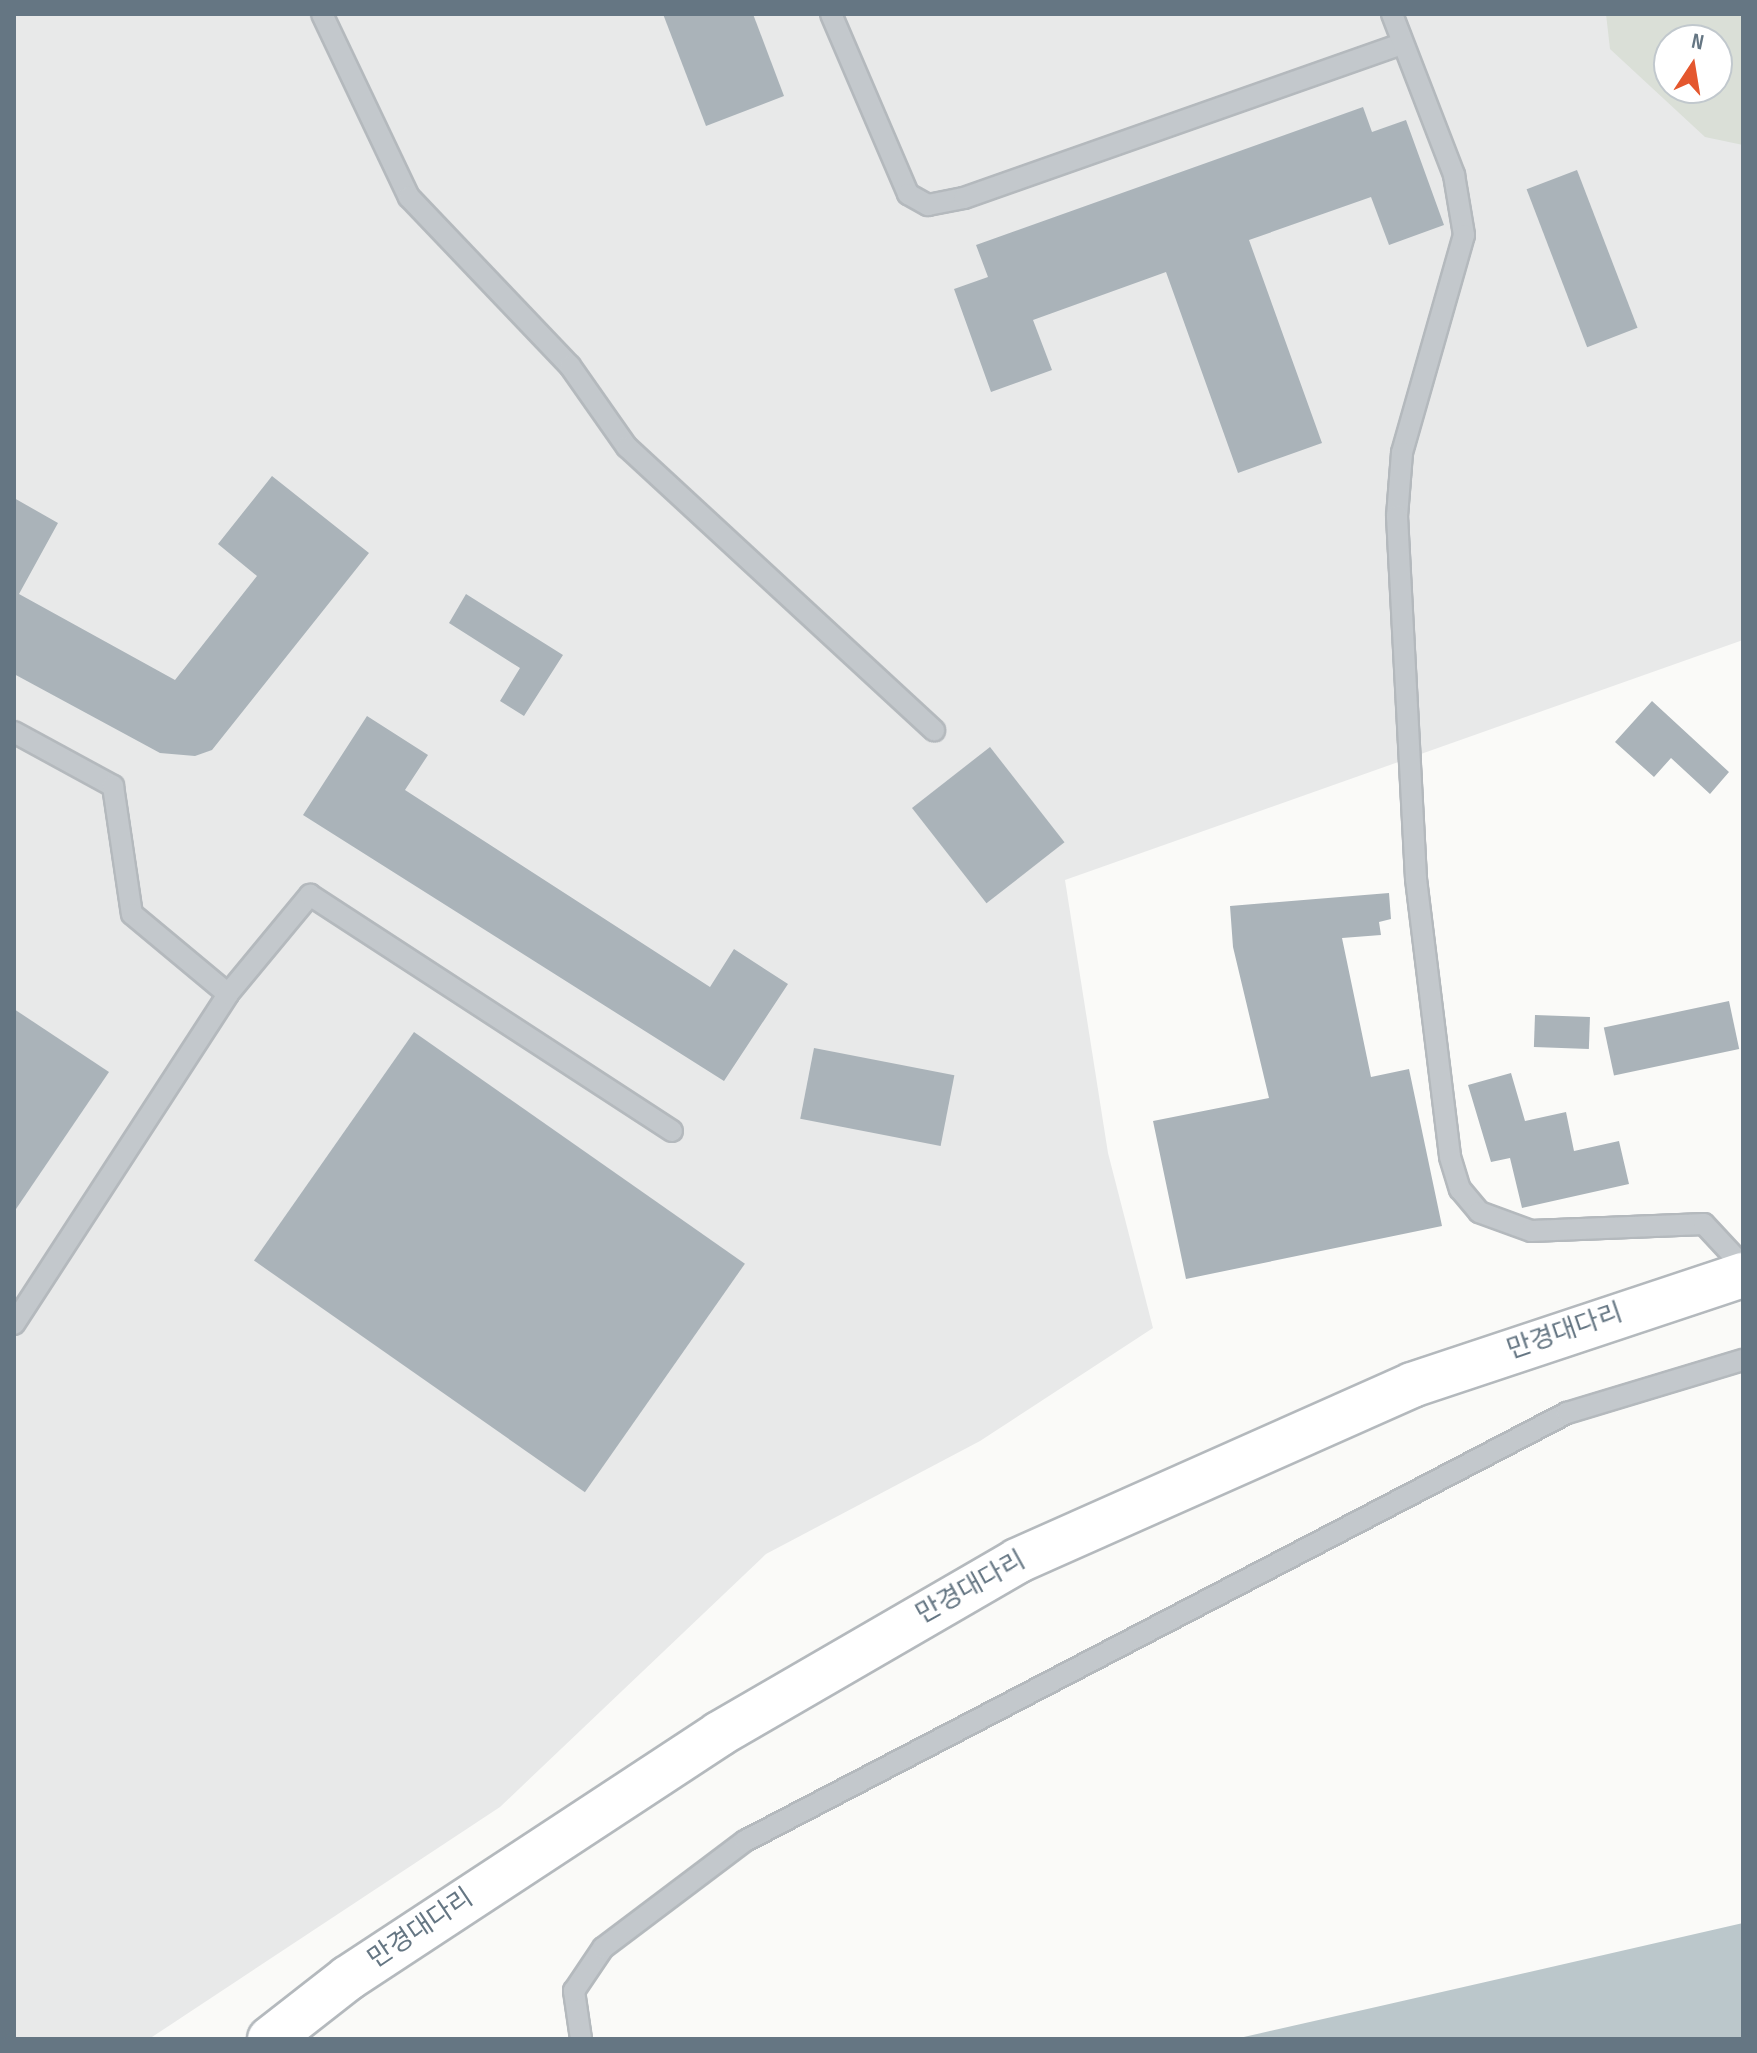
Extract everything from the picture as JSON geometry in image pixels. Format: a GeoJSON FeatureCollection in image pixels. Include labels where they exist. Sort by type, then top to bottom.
{"type":"FeatureCollection","features":[{"type":"Feature","properties":{"kind":"highway","name":"만경대다리"},"geometry":{"type":"LineString","coordinates":[[270,2039],[348,1978],[719,1734],[1017,1561],[1412,1385],[1743,1275]]}},
{"type":"Feature","properties":{"kind":"lane"},"geometry":{"type":"LineString","coordinates":[[322,14],[409,197],[570,366],[627,447],[934,730]]}},
{"type":"Feature","properties":{"kind":"lane"},"geometry":{"type":"LineString","coordinates":[[831,14],[908,194],[928,205],[964,198],[1401,44]]}},
{"type":"Feature","properties":{"kind":"lane"},"geometry":{"type":"LineString","coordinates":[[1392,14],[1454,175],[1464,235],[1402,453],[1397,516],[1416,879],[1450,1157],[1460,1189],[1479,1212],[1531,1231],[1704,1224],[1743,1266]]}},
{"type":"Feature","properties":{"kind":"lane"},"geometry":{"type":"LineString","coordinates":[[14,732],[113,786],[132,914],[228,994]]}},
{"type":"Feature","properties":{"kind":"lane"},"geometry":{"type":"LineString","coordinates":[[14,1324],[228,994],[310,895],[672,1131]]}},
{"type":"Feature","properties":{"kind":"lane"},"geometry":{"type":"LineString","coordinates":[[581,2039],[574,1991],[603,1948],[745,1841],[1567,1413],[1743,1360]]}},
{"type":"Feature","properties":{"kind":"shaded area"},"geometry":{"type":"Polygon","coordinates":[[[14,14],[1743,14],[1743,640],[1065,880],[1108,1153],[1153,1328],[980,1441],[766,1554],[500,1807],[149,2039],[14,2039],[14,14]]]}},
{"type":"Feature","properties":{"kind":"shaded area"},"geometry":{"type":"Polygon","coordinates":[[[1606,14],[1743,14],[1743,145],[1705,137],[1669,104],[1733,104],[1733,24],[1653,24],[1653,89],[1610,49],[1606,14]]]}},
{"type":"Feature","properties":{"kind":"shaded area"},"geometry":{"type":"Polygon","coordinates":[[[1743,1923],[1743,2039],[1235,2039],[1376,2007],[1743,1923]]]}},
{"type":"Feature","properties":{"kind":"building"},"geometry":{"type":"Polygon","coordinates":[[[663,14],[753,14],[784,96],[706,126],[663,14]]]}},
{"type":"Feature","properties":{"kind":"building"},"geometry":{"type":"Polygon","coordinates":[[[1363,107],[1372,132],[1406,120],[1444,225],[1389,245],[1371,197],[1249,240],[1322,443],[1238,473],[1166,272],[1033,320],[1052,370],[991,392],[954,289],[988,277],[976,245],[1363,107]]]}},
{"type":"Feature","properties":{"kind":"building"},"geometry":{"type":"Polygon","coordinates":[[[1577,170],[1638,328],[1587,347],[1527,189],[1577,170]]]}},
{"type":"Feature","properties":{"kind":"building"},"geometry":{"type":"Polygon","coordinates":[[[272,476],[369,553],[212,750],[195,756],[160,753],[14,674],[14,498],[58,523],[19,594],[175,680],[257,576],[218,544],[272,476]]]}},
{"type":"Feature","properties":{"kind":"building"},"geometry":{"type":"Polygon","coordinates":[[[466,594],[563,655],[524,716],[500,701],[520,668],[449,623],[466,594]]]}},
{"type":"Feature","properties":{"kind":"building"},"geometry":{"type":"Polygon","coordinates":[[[1652,701],[1729,772],[1710,794],[1671,758],[1654,777],[1615,742],[1652,701]]]}},
{"type":"Feature","properties":{"kind":"building"},"geometry":{"type":"Polygon","coordinates":[[[367,716],[428,755],[405,790],[710,987],[734,949],[788,984],[724,1081],[303,815],[367,716]]]}},
{"type":"Feature","properties":{"kind":"building"},"geometry":{"type":"Polygon","coordinates":[[[990,747],[1064,842],[986,903],[912,808],[990,747]]]}},
{"type":"Feature","properties":{"kind":"building"},"geometry":{"type":"Polygon","coordinates":[[[1389,893],[1391,919],[1379,922],[1381,935],[1342,938],[1371,1077],[1409,1069],[1442,1226],[1186,1279],[1153,1121],[1269,1098],[1233,947],[1230,906],[1389,893]]]}},
{"type":"Feature","properties":{"kind":"building"},"geometry":{"type":"Polygon","coordinates":[[[1729,1001],[1739,1049],[1614,1076],[1604,1028],[1729,1001]]]}},
{"type":"Feature","properties":{"kind":"building"},"geometry":{"type":"Polygon","coordinates":[[[14,1009],[109,1072],[14,1212],[14,1009]]]}},
{"type":"Feature","properties":{"kind":"building"},"geometry":{"type":"Polygon","coordinates":[[[1535,1015],[1590,1017],[1589,1049],[1534,1047],[1535,1015]]]}},
{"type":"Feature","properties":{"kind":"building"},"geometry":{"type":"Polygon","coordinates":[[[414,1032],[745,1264],[585,1492],[254,1261],[414,1032]]]}},
{"type":"Feature","properties":{"kind":"building"},"geometry":{"type":"Polygon","coordinates":[[[814,1048],[954,1075],[941,1146],[800,1119],[814,1048]]]}},
{"type":"Feature","properties":{"kind":"building"},"geometry":{"type":"Polygon","coordinates":[[[1511,1073],[1525,1121],[1566,1112],[1574,1151],[1619,1141],[1629,1184],[1522,1208],[1510,1158],[1491,1162],[1468,1085],[1511,1073]]]}}]}
